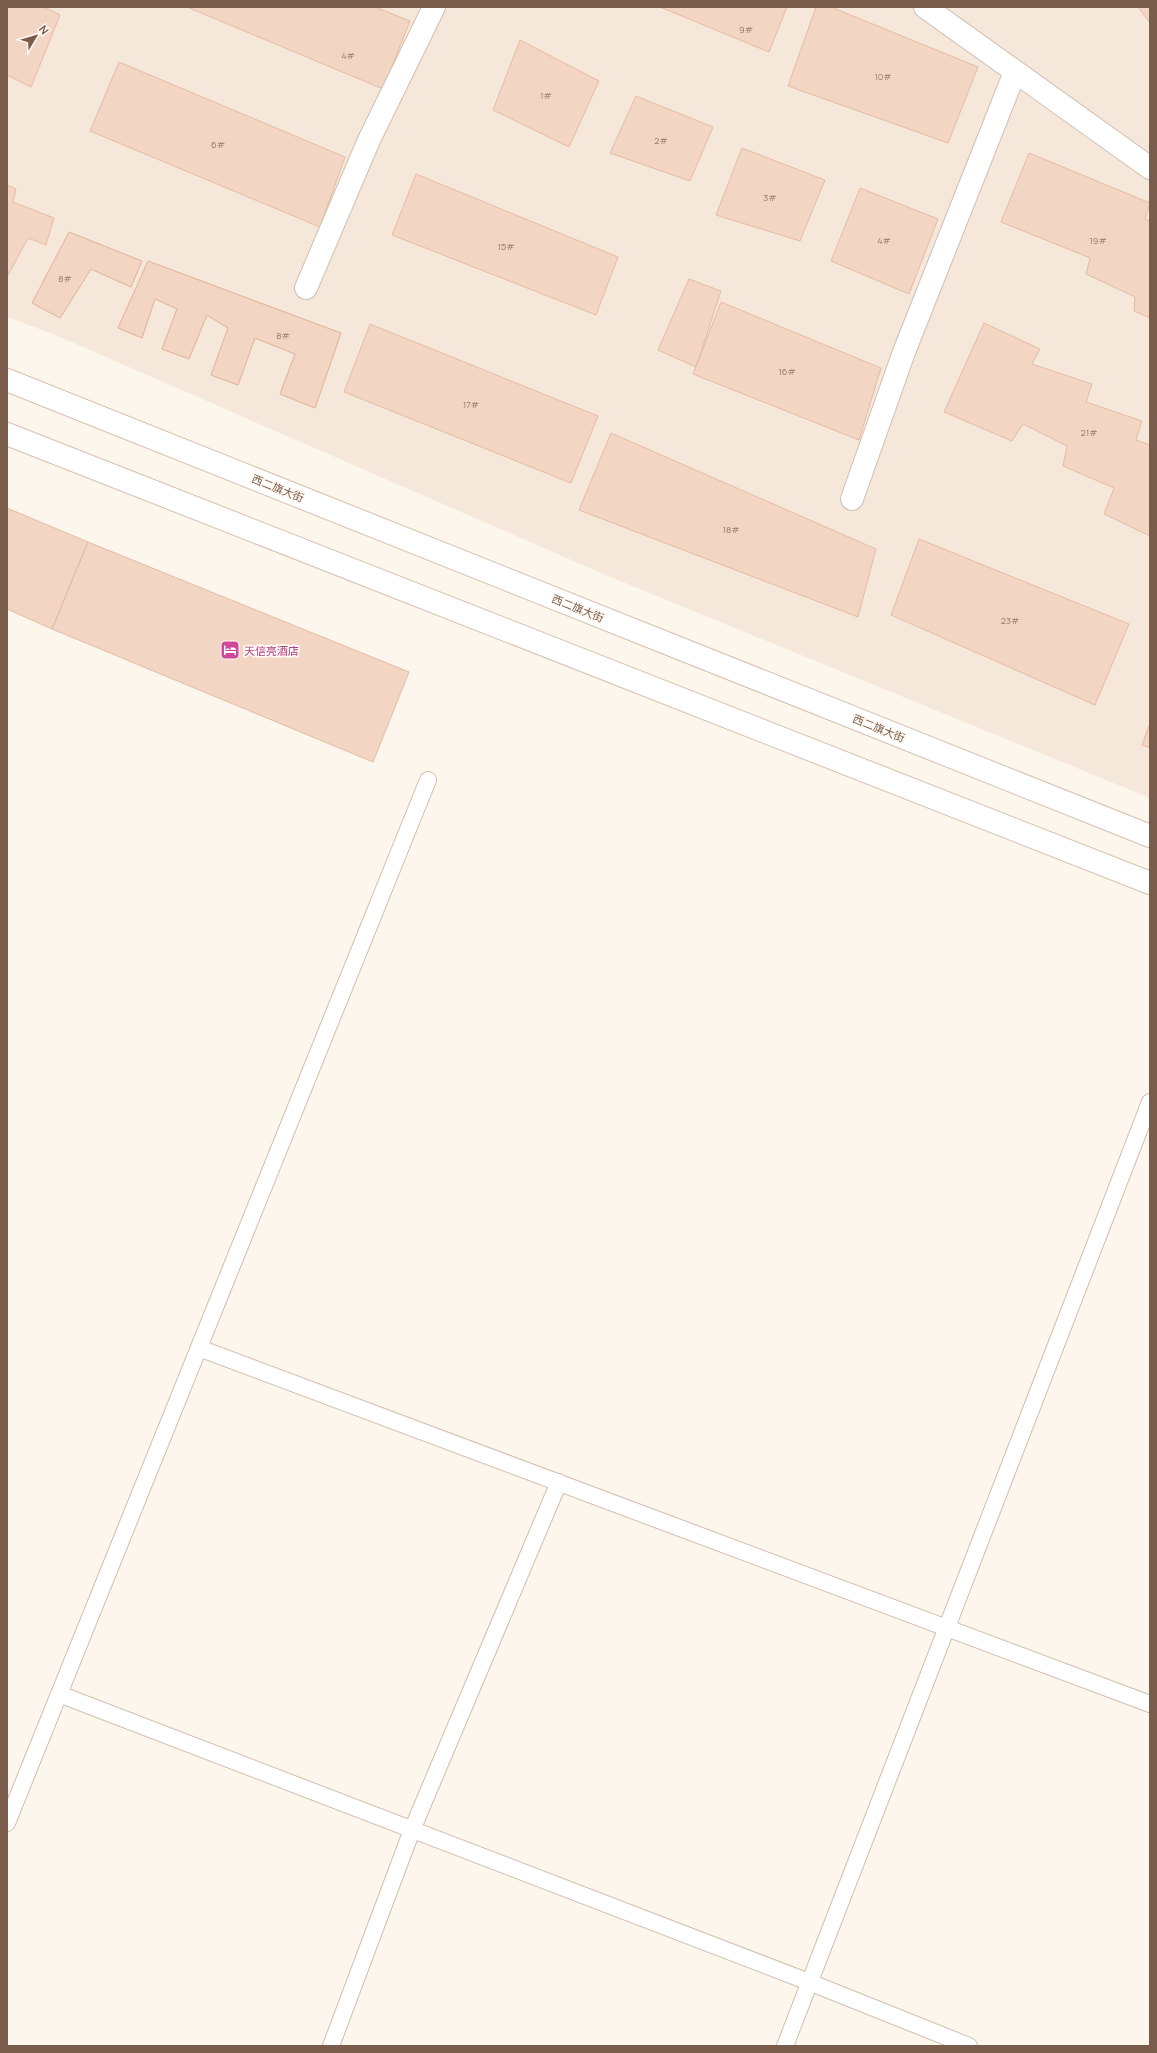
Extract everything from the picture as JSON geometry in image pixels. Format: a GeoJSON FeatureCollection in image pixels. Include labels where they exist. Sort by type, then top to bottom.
{"type":"FeatureCollection","features":[{"type":"Feature","properties":{"kind":"main road"},"geometry":{"type":"LineString","coordinates":[[306,288],[369,140],[434,7]]}},
{"type":"Feature","properties":{"kind":"main road"},"geometry":{"type":"LineString","coordinates":[[925,7],[1150,168]]}},
{"type":"Feature","properties":{"kind":"main road"},"geometry":{"type":"LineString","coordinates":[[852,499],[904,352],[1015,72]]}},
{"type":"Feature","properties":{"kind":"main road","name":"西二旗大街"},"geometry":{"type":"LineString","coordinates":[[7,380],[1150,836]]}},
{"type":"Feature","properties":{"kind":"main road"},"geometry":{"type":"LineString","coordinates":[[7,434],[1150,883]]}},
{"type":"Feature","properties":{"kind":"lane"},"geometry":{"type":"LineString","coordinates":[[7,1823],[428,780]]}},
{"type":"Feature","properties":{"kind":"lane"},"geometry":{"type":"LineString","coordinates":[[785,2046],[1150,1102]]}},
{"type":"Feature","properties":{"kind":"lane"},"geometry":{"type":"LineString","coordinates":[[199,1348],[1150,1704]]}},
{"type":"Feature","properties":{"kind":"lane"},"geometry":{"type":"LineString","coordinates":[[330,2046],[412,1830],[559,1482]]}},
{"type":"Feature","properties":{"kind":"lane"},"geometry":{"type":"LineString","coordinates":[[59,1694],[809,1982],[970,2046]]}},
{"type":"Feature","properties":{"kind":"shaded area"},"geometry":{"type":"Polygon","coordinates":[[[7,7],[1150,7],[1150,798],[608,576],[53,334],[7,317],[7,7]]]}},
{"type":"Feature","properties":{"kind":"building"},"geometry":{"type":"Polygon","coordinates":[[[7,7],[44,7],[60,15],[31,87],[7,75],[7,7]]]}},
{"type":"Feature","properties":{"kind":"building"},"geometry":{"type":"Polygon","coordinates":[[[187,7],[375,7],[410,21],[383,89],[187,7]]]}},
{"type":"Feature","properties":{"kind":"building"},"geometry":{"type":"Polygon","coordinates":[[[660,7],[787,7],[769,52],[660,7]]]}},
{"type":"Feature","properties":{"kind":"building"},"geometry":{"type":"Polygon","coordinates":[[[816,7],[831,7],[978,67],[948,143],[788,86],[816,7]]]}},
{"type":"Feature","properties":{"kind":"building"},"geometry":{"type":"Polygon","coordinates":[[[1138,7],[1150,7],[1150,23],[1138,7]]]}},
{"type":"Feature","properties":{"kind":"building"},"geometry":{"type":"Polygon","coordinates":[[[520,40],[599,81],[569,147],[493,110],[520,40]]]}},
{"type":"Feature","properties":{"kind":"building"},"geometry":{"type":"Polygon","coordinates":[[[119,62],[345,157],[320,227],[90,131],[119,62]]]}},
{"type":"Feature","properties":{"kind":"building"},"geometry":{"type":"Polygon","coordinates":[[[636,96],[713,127],[690,181],[610,153],[636,96]]]}},
{"type":"Feature","properties":{"kind":"building"},"geometry":{"type":"Polygon","coordinates":[[[742,148],[825,180],[800,241],[716,215],[742,148]]]}},
{"type":"Feature","properties":{"kind":"building"},"geometry":{"type":"Polygon","coordinates":[[[1029,153],[1150,203],[1145,219],[1150,221],[1150,318],[1134,311],[1135,297],[1086,274],[1090,258],[1001,222],[1029,153]]]}},
{"type":"Feature","properties":{"kind":"building"},"geometry":{"type":"Polygon","coordinates":[[[416,174],[618,257],[596,315],[392,235],[416,174]]]}},
{"type":"Feature","properties":{"kind":"building"},"geometry":{"type":"Polygon","coordinates":[[[7,185],[16,189],[13,202],[54,218],[46,245],[28,238],[7,277],[7,185]]]}},
{"type":"Feature","properties":{"kind":"building"},"geometry":{"type":"Polygon","coordinates":[[[860,188],[938,219],[909,294],[831,261],[860,188]]]}},
{"type":"Feature","properties":{"kind":"building"},"geometry":{"type":"Polygon","coordinates":[[[69,232],[142,261],[131,287],[91,269],[60,318],[32,303],[69,232]]]}},
{"type":"Feature","properties":{"kind":"building"},"geometry":{"type":"Polygon","coordinates":[[[69,232],[142,261],[131,287],[91,269],[60,318],[32,303],[69,232]]]}},
{"type":"Feature","properties":{"kind":"building"},"geometry":{"type":"Polygon","coordinates":[[[148,261],[341,333],[315,408],[280,394],[295,354],[255,338],[238,385],[211,375],[228,328],[207,315],[189,359],[162,349],[177,309],[155,299],[142,338],[118,328],[148,261]]]}},
{"type":"Feature","properties":{"kind":"building"},"geometry":{"type":"Polygon","coordinates":[[[148,261],[341,333],[315,408],[280,394],[295,354],[255,338],[238,385],[211,375],[228,328],[207,315],[189,359],[162,349],[177,309],[155,299],[142,338],[118,328],[148,261]]]}},
{"type":"Feature","properties":{"kind":"building"},"geometry":{"type":"Polygon","coordinates":[[[689,279],[721,291],[696,367],[658,350],[689,279]]]}},
{"type":"Feature","properties":{"kind":"building"},"geometry":{"type":"Polygon","coordinates":[[[721,302],[881,368],[859,440],[693,374],[721,302]]]}},
{"type":"Feature","properties":{"kind":"building"},"geometry":{"type":"Polygon","coordinates":[[[984,323],[1040,349],[1032,364],[1092,384],[1086,402],[1142,421],[1136,440],[1150,445],[1150,536],[1104,514],[1114,488],[1063,466],[1067,446],[1023,424],[1012,441],[944,412],[984,323]]]}},
{"type":"Feature","properties":{"kind":"building"},"geometry":{"type":"Polygon","coordinates":[[[370,324],[598,416],[571,483],[344,392],[370,324]]]}},
{"type":"Feature","properties":{"kind":"building"},"geometry":{"type":"Polygon","coordinates":[[[611,433],[876,549],[858,617],[579,510],[611,433]]]}},
{"type":"Feature","properties":{"kind":"building"},"geometry":{"type":"Polygon","coordinates":[[[7,508],[88,542],[52,629],[7,609],[7,508]]]}},
{"type":"Feature","properties":{"kind":"building"},"geometry":{"type":"Polygon","coordinates":[[[919,539],[1129,624],[1095,705],[891,615],[919,539]]]}},
{"type":"Feature","properties":{"kind":"building","name":"天信亮酒店"},"geometry":{"type":"Polygon","coordinates":[[[88,542],[409,672],[373,762],[52,629],[88,542]]]}},
{"type":"Feature","properties":{"kind":"building"},"geometry":{"type":"Polygon","coordinates":[[[1150,723],[1150,748],[1142,745],[1150,723]]]}},
{"type":"Feature","properties":{"kind":"place","name":"天信亮酒店"},"geometry":{"type":"Point","coordinates":[230,650]}}]}
